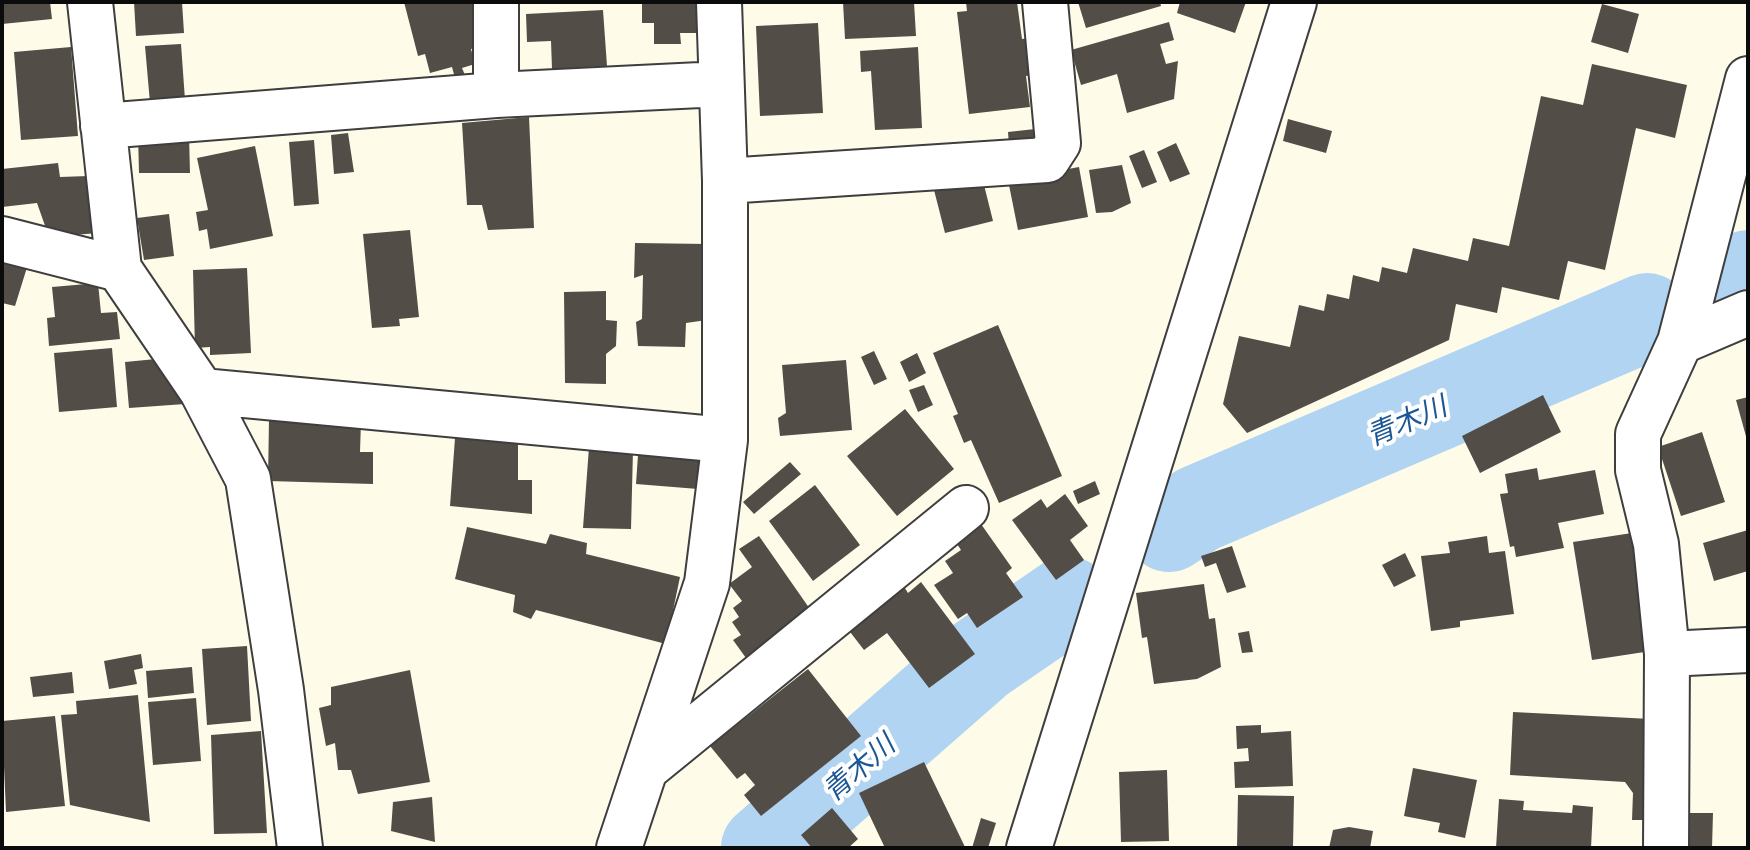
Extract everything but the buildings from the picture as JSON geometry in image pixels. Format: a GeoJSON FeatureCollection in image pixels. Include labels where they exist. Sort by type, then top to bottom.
{"type":"FeatureCollection","features":[{"type":"Feature","properties":{"kind":"street"},"geometry":{"type":"LineString","coordinates":[[90,2],[119,269],[202,391],[248,479],[300,848]]}},
{"type":"Feature","properties":{"kind":"street"},"geometry":{"type":"LineString","coordinates":[[496,2],[496,95]]}},
{"type":"Feature","properties":{"kind":"street"},"geometry":{"type":"LineString","coordinates":[[619,848],[707,583],[725,440],[725,181],[719,2]]}},
{"type":"Feature","properties":{"kind":"street"},"geometry":{"type":"LineString","coordinates":[[725,181],[1047,160],[1058,143],[1045,2]]}},
{"type":"Feature","properties":{"kind":"street"},"geometry":{"type":"LineString","coordinates":[[1029,848],[1294,2]]}},
{"type":"Feature","properties":{"kind":"street"},"geometry":{"type":"LineString","coordinates":[[1666,848],[1667,654],[1656,544],[1638,470],[1638,434],[1680,342],[1748,79]]}},
{"type":"Feature","properties":{"kind":"street"},"geometry":{"type":"LineString","coordinates":[[103,126],[496,95],[721,84]]}},
{"type":"Feature","properties":{"kind":"street"},"geometry":{"type":"LineString","coordinates":[[2,239],[119,269]]}},
{"type":"Feature","properties":{"kind":"street"},"geometry":{"type":"LineString","coordinates":[[1680,342],[1748,313]]}},
{"type":"Feature","properties":{"kind":"street"},"geometry":{"type":"LineString","coordinates":[[202,391],[725,440]]}},
{"type":"Feature","properties":{"kind":"street"},"geometry":{"type":"LineString","coordinates":[[648,767],[966,508]]}},
{"type":"Feature","properties":{"kind":"street"},"geometry":{"type":"LineString","coordinates":[[1667,654],[1748,650]]}},
{"type":"Feature","properties":{"kind":"waterway","name":"青木川"},"geometry":{"type":"LineString","coordinates":[[1734,280],[1748,274]]}},
{"type":"Feature","properties":{"kind":"waterway","name":"青木川"},"geometry":{"type":"LineString","coordinates":[[1169,528],[1198,509],[1647,317]]}},
{"type":"Feature","properties":{"kind":"waterway","name":"青木川"},"geometry":{"type":"LineString","coordinates":[[765,848],[981,659],[1067,600]]}}]}
